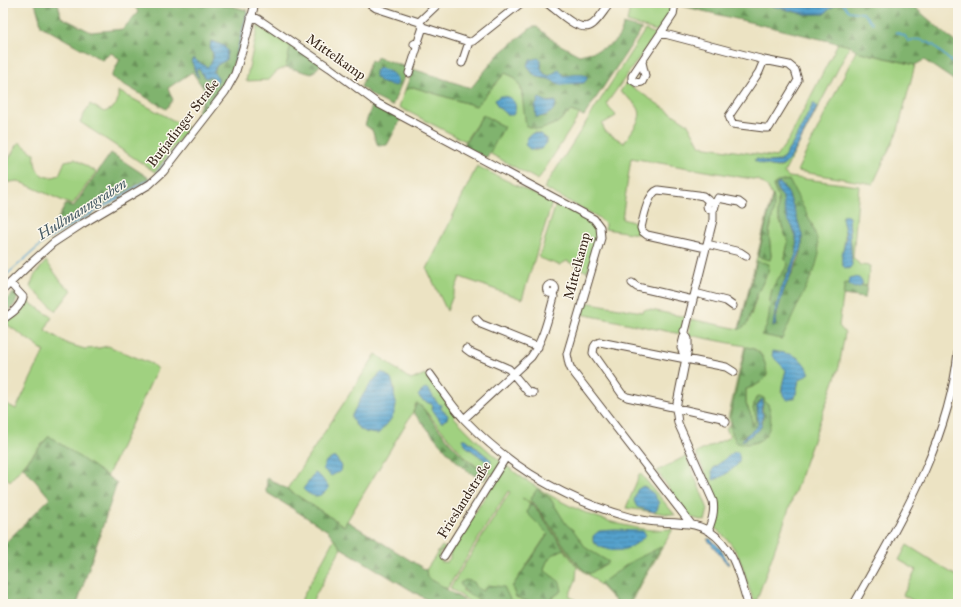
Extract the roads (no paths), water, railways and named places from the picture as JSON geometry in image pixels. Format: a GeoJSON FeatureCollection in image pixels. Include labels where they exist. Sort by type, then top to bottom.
{"type":"FeatureCollection","features":[{"type":"Feature","properties":{"kind":"street","name":"Butjadinger Straße"},"geometry":{"type":"LineString","coordinates":[[3,290],[53,243],[88,220],[150,184],[163,172],[225,92],[235,74],[255,3]]}},
{"type":"Feature","properties":{"kind":"street"},"geometry":{"type":"LineString","coordinates":[[369,3],[376,8],[469,42],[473,41],[521,3]]}},
{"type":"Feature","properties":{"kind":"street"},"geometry":{"type":"LineString","coordinates":[[409,73],[417,48],[414,44],[418,42],[421,25],[439,3]]}},
{"type":"Feature","properties":{"kind":"street"},"geometry":{"type":"LineString","coordinates":[[547,3],[575,25],[585,28],[592,25],[600,17],[607,7],[607,3]]}},
{"type":"Feature","properties":{"kind":"street"},"geometry":{"type":"LineString","coordinates":[[642,62],[673,15],[674,3]]}},
{"type":"Feature","properties":{"kind":"street","name":"Mittelkamp"},"geometry":{"type":"LineString","coordinates":[[251,16],[258,19],[324,63],[377,103],[594,219],[600,227],[601,238],[567,354],[568,364],[691,524],[708,531],[719,539],[728,549],[735,561],[748,604]]}},
{"type":"Feature","properties":{"kind":"street"},"geometry":{"type":"LineString","coordinates":[[661,33],[792,66],[797,74],[798,80],[769,128],[732,124],[729,116],[759,72],[764,60]]}},
{"type":"Feature","properties":{"kind":"street"},"geometry":{"type":"LineString","coordinates":[[462,63],[469,42]]}},
{"type":"Feature","properties":{"kind":"street"},"geometry":{"type":"LineString","coordinates":[[713,205],[703,196],[658,190],[655,191],[650,197],[641,228],[644,234],[647,235],[740,252],[746,256]]}},
{"type":"Feature","properties":{"kind":"street"},"geometry":{"type":"LineString","coordinates":[[708,531],[713,517],[713,501],[678,423],[676,408],[688,348],[688,339],[684,331],[713,220],[713,205],[718,198],[739,202],[744,205]]}},
{"type":"Feature","properties":{"kind":"street"},"geometry":{"type":"LineString","coordinates":[[3,319],[14,312],[22,304],[24,297],[10,283]]}},
{"type":"Feature","properties":{"kind":"street"},"geometry":{"type":"LineString","coordinates":[[632,283],[637,287],[726,301],[733,306]]}},
{"type":"Feature","properties":{"kind":"street"},"geometry":{"type":"LineString","coordinates":[[464,418],[531,357],[538,347],[554,297],[553,293]]}},
{"type":"Feature","properties":{"kind":"street"},"geometry":{"type":"LineString","coordinates":[[476,319],[481,324],[538,347]]}},
{"type":"Feature","properties":{"kind":"street"},"geometry":{"type":"LineString","coordinates":[[726,422],[722,418],[634,400],[625,396],[594,356],[593,348],[600,342],[726,367],[734,372]]}},
{"type":"Feature","properties":{"kind":"street"},"geometry":{"type":"LineString","coordinates":[[466,349],[508,369],[528,392],[533,393]]}},
{"type":"Feature","properties":{"kind":"street"},"geometry":{"type":"LineString","coordinates":[[854,604],[926,469],[940,434],[955,388],[958,352]]}},
{"type":"Feature","properties":{"kind":"street","name":"Frieslandstraße"},"geometry":{"type":"LineString","coordinates":[[430,374],[464,418],[506,457],[548,485],[569,496],[597,507],[640,520],[691,524]]}},
{"type":"Feature","properties":{"kind":"street","name":"Frieslandstraße"},"geometry":{"type":"LineString","coordinates":[[444,556],[506,457]]}},
{"type":"Feature","properties":{"kind":"water"},"geometry":{"type":"Polygon","coordinates":[[[760,3],[837,3],[824,14],[804,14],[760,3]]]}},
{"type":"Feature","properties":{"kind":"water"},"geometry":{"type":"Polygon","coordinates":[[[211,41],[224,46],[227,51],[226,60],[217,65],[213,72],[218,77],[215,85],[214,80],[210,77],[205,78],[199,69],[196,70],[199,78],[191,61],[194,58],[207,67],[209,65],[213,56],[210,49],[211,41]]]}},
{"type":"Feature","properties":{"kind":"water"},"geometry":{"type":"Polygon","coordinates":[[[538,58],[541,60],[541,68],[544,74],[550,76],[559,69],[564,76],[576,74],[587,76],[587,79],[584,83],[561,85],[549,79],[538,77],[533,74],[527,65],[530,60],[538,58]]]}},
{"type":"Feature","properties":{"kind":"water"},"geometry":{"type":"Polygon","coordinates":[[[379,68],[393,74],[398,83],[396,86],[382,83],[375,77],[375,71],[379,68]]]}},
{"type":"Feature","properties":{"kind":"water"},"geometry":{"type":"Polygon","coordinates":[[[500,96],[508,97],[514,101],[516,108],[513,115],[507,115],[497,106],[495,100],[500,96]]]}},
{"type":"Feature","properties":{"kind":"water"},"geometry":{"type":"Polygon","coordinates":[[[539,98],[548,102],[556,101],[556,105],[547,115],[536,117],[535,107],[539,98]]]}},
{"type":"Feature","properties":{"kind":"water"},"geometry":{"type":"Polygon","coordinates":[[[813,104],[817,107],[788,162],[781,166],[769,166],[754,160],[757,159],[768,162],[781,161],[793,143],[813,104]]]}},
{"type":"Feature","properties":{"kind":"water"},"geometry":{"type":"Polygon","coordinates":[[[533,133],[540,134],[546,138],[546,144],[541,149],[531,150],[525,145],[528,137],[533,133]]]}},
{"type":"Feature","properties":{"kind":"water"},"geometry":{"type":"Polygon","coordinates":[[[780,183],[788,193],[794,209],[802,234],[802,248],[784,290],[777,312],[775,326],[773,326],[781,289],[795,257],[797,248],[796,237],[792,226],[787,219],[783,197],[777,188],[777,184],[780,183]]]}},
{"type":"Feature","properties":{"kind":"water"},"geometry":{"type":"Polygon","coordinates":[[[844,215],[849,217],[852,265],[849,269],[842,265],[842,256],[846,238],[842,218],[844,215]]]}},
{"type":"Feature","properties":{"kind":"water"},"geometry":{"type":"Polygon","coordinates":[[[850,278],[859,278],[863,283],[860,287],[854,288],[849,284],[850,278]]]}},
{"type":"Feature","properties":{"kind":"water"},"geometry":{"type":"Polygon","coordinates":[[[773,351],[796,356],[803,362],[810,373],[799,380],[795,398],[788,400],[783,394],[782,386],[786,370],[772,356],[773,351]]]}},
{"type":"Feature","properties":{"kind":"water"},"geometry":{"type":"Polygon","coordinates":[[[382,372],[390,378],[394,388],[396,402],[395,412],[378,434],[369,433],[358,428],[351,417],[368,387],[382,372]]]}},
{"type":"Feature","properties":{"kind":"water"},"geometry":{"type":"Polygon","coordinates":[[[426,388],[441,405],[441,409],[448,415],[447,419],[441,422],[432,409],[433,405],[422,400],[418,396],[426,388]]]}},
{"type":"Feature","properties":{"kind":"water"},"geometry":{"type":"Polygon","coordinates":[[[762,399],[761,410],[763,414],[761,426],[759,430],[742,441],[745,436],[758,425],[757,406],[762,399]]]}},
{"type":"Feature","properties":{"kind":"water"},"geometry":{"type":"Polygon","coordinates":[[[462,439],[466,439],[491,460],[490,464],[467,447],[462,439]]]}},
{"type":"Feature","properties":{"kind":"water"},"geometry":{"type":"Polygon","coordinates":[[[734,452],[738,452],[739,462],[724,475],[713,480],[712,470],[734,452]]]}},
{"type":"Feature","properties":{"kind":"water"},"geometry":{"type":"Polygon","coordinates":[[[335,457],[342,466],[341,471],[331,476],[323,469],[326,461],[335,457]]]}},
{"type":"Feature","properties":{"kind":"water"},"geometry":{"type":"Polygon","coordinates":[[[315,473],[321,477],[329,488],[323,494],[313,496],[303,489],[315,473]]]}},
{"type":"Feature","properties":{"kind":"water"},"geometry":{"type":"Polygon","coordinates":[[[643,486],[653,493],[659,503],[657,510],[654,512],[637,507],[634,501],[637,490],[643,486]]]}},
{"type":"Feature","properties":{"kind":"water"},"geometry":{"type":"Polygon","coordinates":[[[599,531],[643,531],[646,535],[640,541],[628,548],[614,551],[600,547],[593,542],[593,536],[599,531]]]}},
{"type":"Feature","properties":{"kind":"water"},"geometry":{"type":"Polygon","coordinates":[[[707,539],[711,539],[720,548],[729,564],[728,565],[707,539]]]}},
{"type":"Feature","properties":{"kind":"waterway"},"geometry":{"type":"LineString","coordinates":[[842,3],[848,10]]}},
{"type":"Feature","properties":{"kind":"waterway"},"geometry":{"type":"LineString","coordinates":[[849,11],[863,13],[872,23]]}},
{"type":"Feature","properties":{"kind":"waterway","name":"Hullmanngraben"},"geometry":{"type":"LineString","coordinates":[[235,61],[248,13]]}},
{"type":"Feature","properties":{"kind":"waterway"},"geometry":{"type":"LineString","coordinates":[[896,32],[905,36],[908,41],[919,40],[932,44],[958,66]]}},
{"type":"Feature","properties":{"kind":"waterway","name":"Hullmanngraben"},"geometry":{"type":"LineString","coordinates":[[194,126],[198,121]]}},
{"type":"Feature","properties":{"kind":"waterway","name":"Hullmanngraben"},"geometry":{"type":"LineString","coordinates":[[157,173],[189,133]]}},
{"type":"Feature","properties":{"kind":"waterway","name":"Hullmanngraben"},"geometry":{"type":"LineString","coordinates":[[3,278],[45,241],[152,178]]}}]}
